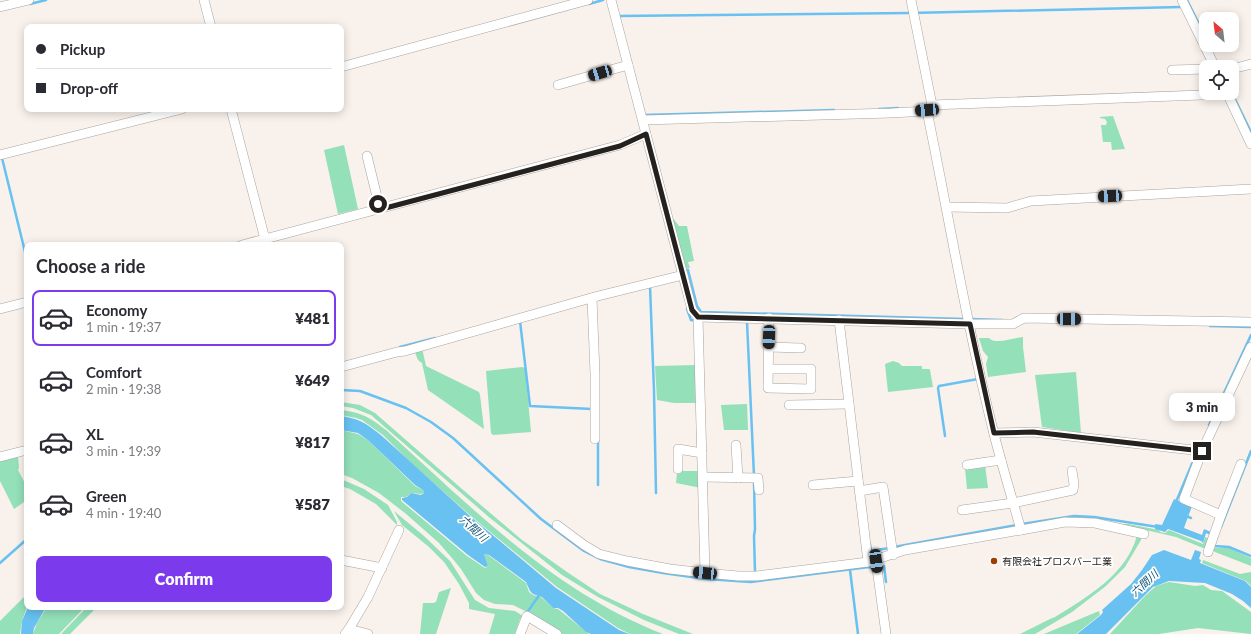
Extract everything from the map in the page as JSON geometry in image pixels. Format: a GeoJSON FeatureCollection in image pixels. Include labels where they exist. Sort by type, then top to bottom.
{"type":"FeatureCollection","features":[{"type":"Feature","properties":{"kind":"street"},"geometry":{"type":"LineString","coordinates":[[0,7],[29,0]]}},
{"type":"Feature","properties":{"kind":"street"},"geometry":{"type":"LineString","coordinates":[[204,0],[210,24]]}},
{"type":"Feature","properties":{"kind":"street"},"geometry":{"type":"LineString","coordinates":[[344,66],[588,0]]}},
{"type":"Feature","properties":{"kind":"street"},"geometry":{"type":"LineString","coordinates":[[611,0],[643,120],[644,135],[681,274],[692,310],[699,320],[705,573]]}},
{"type":"Feature","properties":{"kind":"street"},"geometry":{"type":"LineString","coordinates":[[911,0],[929,108],[949,207],[969,320],[994,433],[1012,503],[1020,526]]}},
{"type":"Feature","properties":{"kind":"street"},"geometry":{"type":"LineString","coordinates":[[1182,0],[1212,60]]}},
{"type":"Feature","properties":{"kind":"street"},"geometry":{"type":"LineString","coordinates":[[1239,67],[1251,64]]}},
{"type":"Feature","properties":{"kind":"street"},"geometry":{"type":"LineString","coordinates":[[558,85],[628,65]]}},
{"type":"Feature","properties":{"kind":"street"},"geometry":{"type":"LineString","coordinates":[[1172,70],[1199,69]]}},
{"type":"Feature","properties":{"kind":"street"},"geometry":{"type":"LineString","coordinates":[[643,120],[891,113],[929,108],[1199,95]]}},
{"type":"Feature","properties":{"kind":"street"},"geometry":{"type":"LineString","coordinates":[[1230,100],[1251,144]]}},
{"type":"Feature","properties":{"kind":"street"},"geometry":{"type":"LineString","coordinates":[[0,155],[170,112]]}},
{"type":"Feature","properties":{"kind":"street"},"geometry":{"type":"LineString","coordinates":[[232,112],[265,239]]}},
{"type":"Feature","properties":{"kind":"street"},"geometry":{"type":"LineString","coordinates":[[254,242],[378,207],[620,146],[644,135]]}},
{"type":"Feature","properties":{"kind":"street"},"geometry":{"type":"LineString","coordinates":[[367,156],[378,207]]}},
{"type":"Feature","properties":{"kind":"street"},"geometry":{"type":"LineString","coordinates":[[949,207],[1007,208],[1031,201],[1251,189]]}},
{"type":"Feature","properties":{"kind":"street"},"geometry":{"type":"LineString","coordinates":[[344,366],[681,274]]}},
{"type":"Feature","properties":{"kind":"street"},"geometry":{"type":"LineString","coordinates":[[592,298],[595,439]]}},
{"type":"Feature","properties":{"kind":"street"},"geometry":{"type":"LineString","coordinates":[[0,309],[24,303]]}},
{"type":"Feature","properties":{"kind":"street"},"geometry":{"type":"LineString","coordinates":[[699,320],[839,324],[969,320],[1013,324],[1024,318],[1251,322]]}},
{"type":"Feature","properties":{"kind":"street"},"geometry":{"type":"LineString","coordinates":[[769,322],[768,388],[812,389],[811,369],[769,369]]}},
{"type":"Feature","properties":{"kind":"street"},"geometry":{"type":"LineString","coordinates":[[839,324],[858,481],[862,491],[872,562],[886,634]]}},
{"type":"Feature","properties":{"kind":"street"},"geometry":{"type":"LineString","coordinates":[[768,347],[801,348]]}},
{"type":"Feature","properties":{"kind":"street"},"geometry":{"type":"LineString","coordinates":[[1221,515],[1184,499],[1199,451],[1251,347]]}},
{"type":"Feature","properties":{"kind":"street"},"geometry":{"type":"LineString","coordinates":[[789,405],[849,404]]}},
{"type":"Feature","properties":{"kind":"street"},"geometry":{"type":"LineString","coordinates":[[994,433],[1033,432],[1199,451]]}},
{"type":"Feature","properties":{"kind":"street"},"geometry":{"type":"LineString","coordinates":[[736,445],[738,478]]}},
{"type":"Feature","properties":{"kind":"street"},"geometry":{"type":"LineString","coordinates":[[678,470],[678,449],[702,452]]}},
{"type":"Feature","properties":{"kind":"street"},"geometry":{"type":"LineString","coordinates":[[0,457],[24,451]]}},
{"type":"Feature","properties":{"kind":"street"},"geometry":{"type":"LineString","coordinates":[[967,465],[1001,460]]}},
{"type":"Feature","properties":{"kind":"street"},"geometry":{"type":"LineString","coordinates":[[1208,552],[1241,464]]}},
{"type":"Feature","properties":{"kind":"street"},"geometry":{"type":"LineString","coordinates":[[962,510],[1012,503],[1073,490],[1074,484],[1072,471]]}},
{"type":"Feature","properties":{"kind":"street"},"geometry":{"type":"LineString","coordinates":[[703,477],[758,478],[759,490]]}},
{"type":"Feature","properties":{"kind":"street"},"geometry":{"type":"LineString","coordinates":[[813,485],[858,481]]}},
{"type":"Feature","properties":{"kind":"street"},"geometry":{"type":"LineString","coordinates":[[862,491],[883,487],[892,550]]}},
{"type":"Feature","properties":{"kind":"street"},"geometry":{"type":"LineString","coordinates":[[558,525],[584,545],[599,554],[627,562],[670,569],[738,576],[757,576],[872,562],[892,550],[905,550],[1020,526],[1065,522],[1095,523],[1144,534]]}},
{"type":"Feature","properties":{"kind":"street"},"geometry":{"type":"LineString","coordinates":[[368,634],[347,632],[368,597],[399,530]]}},
{"type":"Feature","properties":{"kind":"street"},"geometry":{"type":"LineString","coordinates":[[344,561],[382,568]]}},
{"type":"Feature","properties":{"kind":"street"},"geometry":{"type":"LineString","coordinates":[[520,634],[527,616],[557,634]]}},
{"type":"Feature","properties":{"kind":"green space"},"geometry":{"type":"Polygon","coordinates":[[[1113,116],[1125,149],[1112,150],[1111,142],[1103,142],[1101,125],[1106,125],[1107,122],[1105,119],[1100,117],[1113,116]]]}},
{"type":"Feature","properties":{"kind":"green space"},"geometry":{"type":"Polygon","coordinates":[[[344,145],[358,209],[338,214],[324,150],[344,145]]]}},
{"type":"Feature","properties":{"kind":"green space"},"geometry":{"type":"Polygon","coordinates":[[[672,217],[679,226],[687,226],[694,261],[688,262],[690,268],[685,269],[672,217]]]}},
{"type":"Feature","properties":{"kind":"green space"},"geometry":{"type":"Polygon","coordinates":[[[1023,337],[1026,372],[988,377],[986,364],[988,357],[983,351],[979,338],[989,338],[1000,341],[1023,337]]]}},
{"type":"Feature","properties":{"kind":"green space"},"geometry":{"type":"Polygon","coordinates":[[[422,348],[426,366],[479,392],[484,429],[428,390],[422,363],[418,360],[414,350],[422,348]]]}},
{"type":"Feature","properties":{"kind":"green space"},"geometry":{"type":"Polygon","coordinates":[[[893,361],[902,366],[922,366],[922,369],[929,369],[933,387],[888,392],[885,364],[893,361]]]}},
{"type":"Feature","properties":{"kind":"green space"},"geometry":{"type":"Polygon","coordinates":[[[698,365],[698,403],[674,403],[657,400],[655,366],[698,365]]]}},
{"type":"Feature","properties":{"kind":"green space"},"geometry":{"type":"Polygon","coordinates":[[[522,367],[525,368],[531,432],[493,435],[491,433],[486,371],[522,367]]]}},
{"type":"Feature","properties":{"kind":"green space"},"geometry":{"type":"Polygon","coordinates":[[[1076,372],[1081,433],[1042,427],[1035,375],[1076,372]]]}},
{"type":"Feature","properties":{"kind":"green space"},"geometry":{"type":"Polygon","coordinates":[[[344,402],[360,405],[375,413],[522,540],[600,594],[643,614],[693,634],[679,634],[644,620],[598,597],[562,575],[490,518],[371,415],[353,408],[344,406],[344,402]]]}},
{"type":"Feature","properties":{"kind":"green space"},"geometry":{"type":"Polygon","coordinates":[[[747,404],[748,430],[724,430],[721,405],[747,404]]]}},
{"type":"Feature","properties":{"kind":"green space"},"geometry":{"type":"Polygon","coordinates":[[[344,411],[365,416],[386,430],[482,517],[550,571],[586,595],[623,616],[663,634],[630,634],[618,628],[557,587],[471,516],[411,463],[383,435],[362,420],[344,416],[344,411]]]}},
{"type":"Feature","properties":{"kind":"green space"},"geometry":{"type":"Polygon","coordinates":[[[344,431],[358,434],[369,441],[415,486],[423,490],[424,493],[421,494],[411,493],[406,497],[401,497],[401,501],[467,556],[485,568],[488,566],[484,554],[488,555],[526,583],[529,592],[533,595],[541,597],[553,608],[558,609],[589,634],[559,634],[525,611],[513,605],[495,604],[484,600],[476,593],[461,569],[439,543],[405,513],[379,493],[344,475],[344,431]]]}},
{"type":"Feature","properties":{"kind":"green space"},"geometry":{"type":"Polygon","coordinates":[[[18,456],[18,470],[24,481],[24,502],[14,509],[0,481],[0,461],[18,456]]]}},
{"type":"Feature","properties":{"kind":"green space"},"geometry":{"type":"Polygon","coordinates":[[[985,465],[988,488],[967,489],[965,468],[985,465]]]}},
{"type":"Feature","properties":{"kind":"green space"},"geometry":{"type":"Polygon","coordinates":[[[682,471],[701,471],[701,488],[676,483],[677,473],[681,473],[682,471]]]}},
{"type":"Feature","properties":{"kind":"green space"},"geometry":{"type":"Polygon","coordinates":[[[344,480],[364,489],[388,505],[397,522],[397,525],[376,504],[344,487],[344,480]]]}},
{"type":"Feature","properties":{"kind":"green space"},"geometry":{"type":"Polygon","coordinates":[[[394,511],[424,536],[450,561],[475,600],[489,608],[515,611],[523,616],[520,619],[515,634],[489,634],[495,614],[469,609],[469,603],[459,584],[444,562],[429,547],[402,525],[394,511]]]}},
{"type":"Feature","properties":{"kind":"green space"},"geometry":{"type":"Polygon","coordinates":[[[1120,524],[1128,524],[1159,530],[1160,532],[1165,533],[1169,530],[1203,544],[1205,537],[1210,539],[1206,547],[1203,548],[1176,537],[1120,524]]]}},
{"type":"Feature","properties":{"kind":"green space"},"geometry":{"type":"Polygon","coordinates":[[[1137,536],[1141,536],[1141,540],[1125,567],[1106,586],[1072,612],[1035,634],[1020,634],[1055,617],[1104,584],[1124,562],[1132,550],[1137,536]]]}},
{"type":"Feature","properties":{"kind":"green space"},"geometry":{"type":"Polygon","coordinates":[[[1212,548],[1229,548],[1251,558],[1251,566],[1215,552],[1212,548]]]}},
{"type":"Feature","properties":{"kind":"green space"},"geometry":{"type":"Polygon","coordinates":[[[1203,560],[1240,574],[1251,572],[1251,586],[1246,581],[1202,563],[1203,560]]]}},
{"type":"Feature","properties":{"kind":"green space"},"geometry":{"type":"Polygon","coordinates":[[[1169,582],[1195,586],[1203,585],[1211,590],[1222,591],[1251,612],[1251,634],[1198,628],[1159,634],[1110,634],[1156,586],[1169,582]]]}},
{"type":"Feature","properties":{"kind":"green space"},"geometry":{"type":"Polygon","coordinates":[[[451,588],[436,634],[420,634],[423,603],[436,602],[439,592],[451,588]]]}},
{"type":"Feature","properties":{"kind":"green space"},"geometry":{"type":"Polygon","coordinates":[[[24,597],[24,610],[26,610],[20,634],[0,634],[0,621],[24,597]]]}},
{"type":"Feature","properties":{"kind":"green space"},"geometry":{"type":"Polygon","coordinates":[[[45,610],[82,610],[59,634],[33,634],[37,623],[45,610]]]}},
{"type":"Feature","properties":{"kind":"green space"},"geometry":{"type":"Polygon","coordinates":[[[84,610],[94,610],[70,634],[61,634],[84,610]]]}},
{"type":"Feature","properties":{"kind":"green space"},"geometry":{"type":"Polygon","coordinates":[[[1099,611],[1100,615],[1076,634],[1044,634],[1099,611]]]}},
{"type":"Feature","properties":{"kind":"water","name":"六間川"},"geometry":{"type":"Polygon","coordinates":[[[344,416],[359,420],[372,428],[470,516],[556,588],[619,630],[629,634],[591,634],[586,632],[563,611],[558,608],[553,608],[542,597],[533,594],[526,582],[489,555],[484,554],[488,566],[485,567],[468,555],[402,500],[402,498],[407,497],[411,493],[421,495],[424,493],[423,490],[415,485],[369,441],[358,433],[344,431],[344,416]]]}},
{"type":"Feature","properties":{"kind":"water"},"geometry":{"type":"Polygon","coordinates":[[[1174,499],[1192,506],[1184,528],[1202,535],[1204,529],[1211,532],[1210,535],[1206,533],[1203,543],[1168,529],[1165,532],[1155,529],[1155,524],[1162,525],[1174,499]]]}},
{"type":"Feature","properties":{"kind":"water","name":"六間川"},"geometry":{"type":"Polygon","coordinates":[[[1164,550],[1191,560],[1195,550],[1201,552],[1199,559],[1201,560],[1200,563],[1245,581],[1251,587],[1251,608],[1232,594],[1205,583],[1169,581],[1153,587],[1106,634],[1077,634],[1101,615],[1103,612],[1102,610],[1131,584],[1152,555],[1164,550]]]}},
{"type":"Feature","properties":{"kind":"water"},"geometry":{"type":"Polygon","coordinates":[[[27,610],[44,610],[34,628],[33,634],[21,634],[22,621],[27,610]]]}},
{"type":"Feature","properties":{"kind":"waterway"},"geometry":{"type":"LineString","coordinates":[[30,4],[46,0]]}},
{"type":"Feature","properties":{"kind":"waterway"},"geometry":{"type":"LineString","coordinates":[[589,4],[603,0]]}},
{"type":"Feature","properties":{"kind":"waterway"},"geometry":{"type":"LineString","coordinates":[[1187,0],[1199,24]]}},
{"type":"Feature","properties":{"kind":"waterway"},"geometry":{"type":"LineString","coordinates":[[618,16],[910,13],[1181,7]]}},
{"type":"Feature","properties":{"kind":"waterway"},"geometry":{"type":"LineString","coordinates":[[1235,100],[1251,132]]}},
{"type":"Feature","properties":{"kind":"waterway"},"geometry":{"type":"LineString","coordinates":[[879,109],[898,108]]}},
{"type":"Feature","properties":{"kind":"waterway"},"geometry":{"type":"LineString","coordinates":[[644,115],[834,110]]}},
{"type":"Feature","properties":{"kind":"waterway"},"geometry":{"type":"LineString","coordinates":[[2,158],[24,248]]}},
{"type":"Feature","properties":{"kind":"waterway"},"geometry":{"type":"LineString","coordinates":[[684,271],[688,270],[697,306],[701,312],[965,319]]}},
{"type":"Feature","properties":{"kind":"waterway"},"geometry":{"type":"LineString","coordinates":[[650,286],[656,493]]}},
{"type":"Feature","properties":{"kind":"waterway"},"geometry":{"type":"LineString","coordinates":[[687,309],[691,320],[696,321]]}},
{"type":"Feature","properties":{"kind":"waterway"},"geometry":{"type":"LineString","coordinates":[[970,319],[1003,320]]}},
{"type":"Feature","properties":{"kind":"waterway"},"geometry":{"type":"LineString","coordinates":[[520,321],[530,406],[592,409]]}},
{"type":"Feature","properties":{"kind":"waterway"},"geometry":{"type":"LineString","coordinates":[[747,322],[754,476]]}},
{"type":"Feature","properties":{"kind":"waterway"},"geometry":{"type":"LineString","coordinates":[[1210,326],[1251,327]]}},
{"type":"Feature","properties":{"kind":"waterway"},"geometry":{"type":"LineString","coordinates":[[1209,425],[1251,335]]}},
{"type":"Feature","properties":{"kind":"waterway"},"geometry":{"type":"LineString","coordinates":[[400,347],[435,338]]}},
{"type":"Feature","properties":{"kind":"waterway"},"geometry":{"type":"LineString","coordinates":[[945,436],[938,388],[939,386],[978,379]]}},
{"type":"Feature","properties":{"kind":"waterway"},"geometry":{"type":"LineString","coordinates":[[344,390],[360,391],[406,408],[431,422],[453,438],[541,519],[584,551],[600,559],[629,567],[663,573],[706,579],[751,582],[869,567],[873,568]]}},
{"type":"Feature","properties":{"kind":"waterway"},"geometry":{"type":"LineString","coordinates":[[598,440],[598,485]]}},
{"type":"Feature","properties":{"kind":"waterway"},"geometry":{"type":"LineString","coordinates":[[1221,527],[1251,451]]}},
{"type":"Feature","properties":{"kind":"waterway"},"geometry":{"type":"LineString","coordinates":[[1176,502],[1194,459]]}},
{"type":"Feature","properties":{"kind":"waterway"},"geometry":{"type":"LineString","coordinates":[[754,481],[755,572]]}},
{"type":"Feature","properties":{"kind":"waterway"},"geometry":{"type":"LineString","coordinates":[[1022,524],[1074,516],[1094,517],[1158,527]]}},
{"type":"Feature","properties":{"kind":"waterway"},"geometry":{"type":"LineString","coordinates":[[1186,516],[1191,518]]}},
{"type":"Feature","properties":{"kind":"waterway"},"geometry":{"type":"LineString","coordinates":[[894,547],[1017,525]]}},
{"type":"Feature","properties":{"kind":"waterway"},"geometry":{"type":"LineString","coordinates":[[0,563],[24,542]]}},
{"type":"Feature","properties":{"kind":"waterway"},"geometry":{"type":"LineString","coordinates":[[870,544],[871,551],[889,548]]}},
{"type":"Feature","properties":{"kind":"waterway"},"geometry":{"type":"LineString","coordinates":[[1214,545],[1229,547],[1251,556]]}},
{"type":"Feature","properties":{"kind":"waterway"},"geometry":{"type":"LineString","coordinates":[[880,567],[884,566],[886,582]]}},
{"type":"Feature","properties":{"kind":"waterway"},"geometry":{"type":"LineString","coordinates":[[850,570],[858,634]]}},
{"type":"Feature","properties":{"kind":"waterway"},"geometry":{"type":"LineString","coordinates":[[526,614],[540,594]]}},
{"type":"Feature","properties":{"kind":"place","name":"有限会社プロスパー工業"},"geometry":{"type":"Point","coordinates":[994,561]}},
{"type":"Feature","properties":{"kind":"route"},"geometry":{"type":"LineString","coordinates":[[378,204],[378,210],[620,146],[646,134],[692,310],[698,317],[970,324],[994,433],[1033,432],[1202,451]]}}]}
